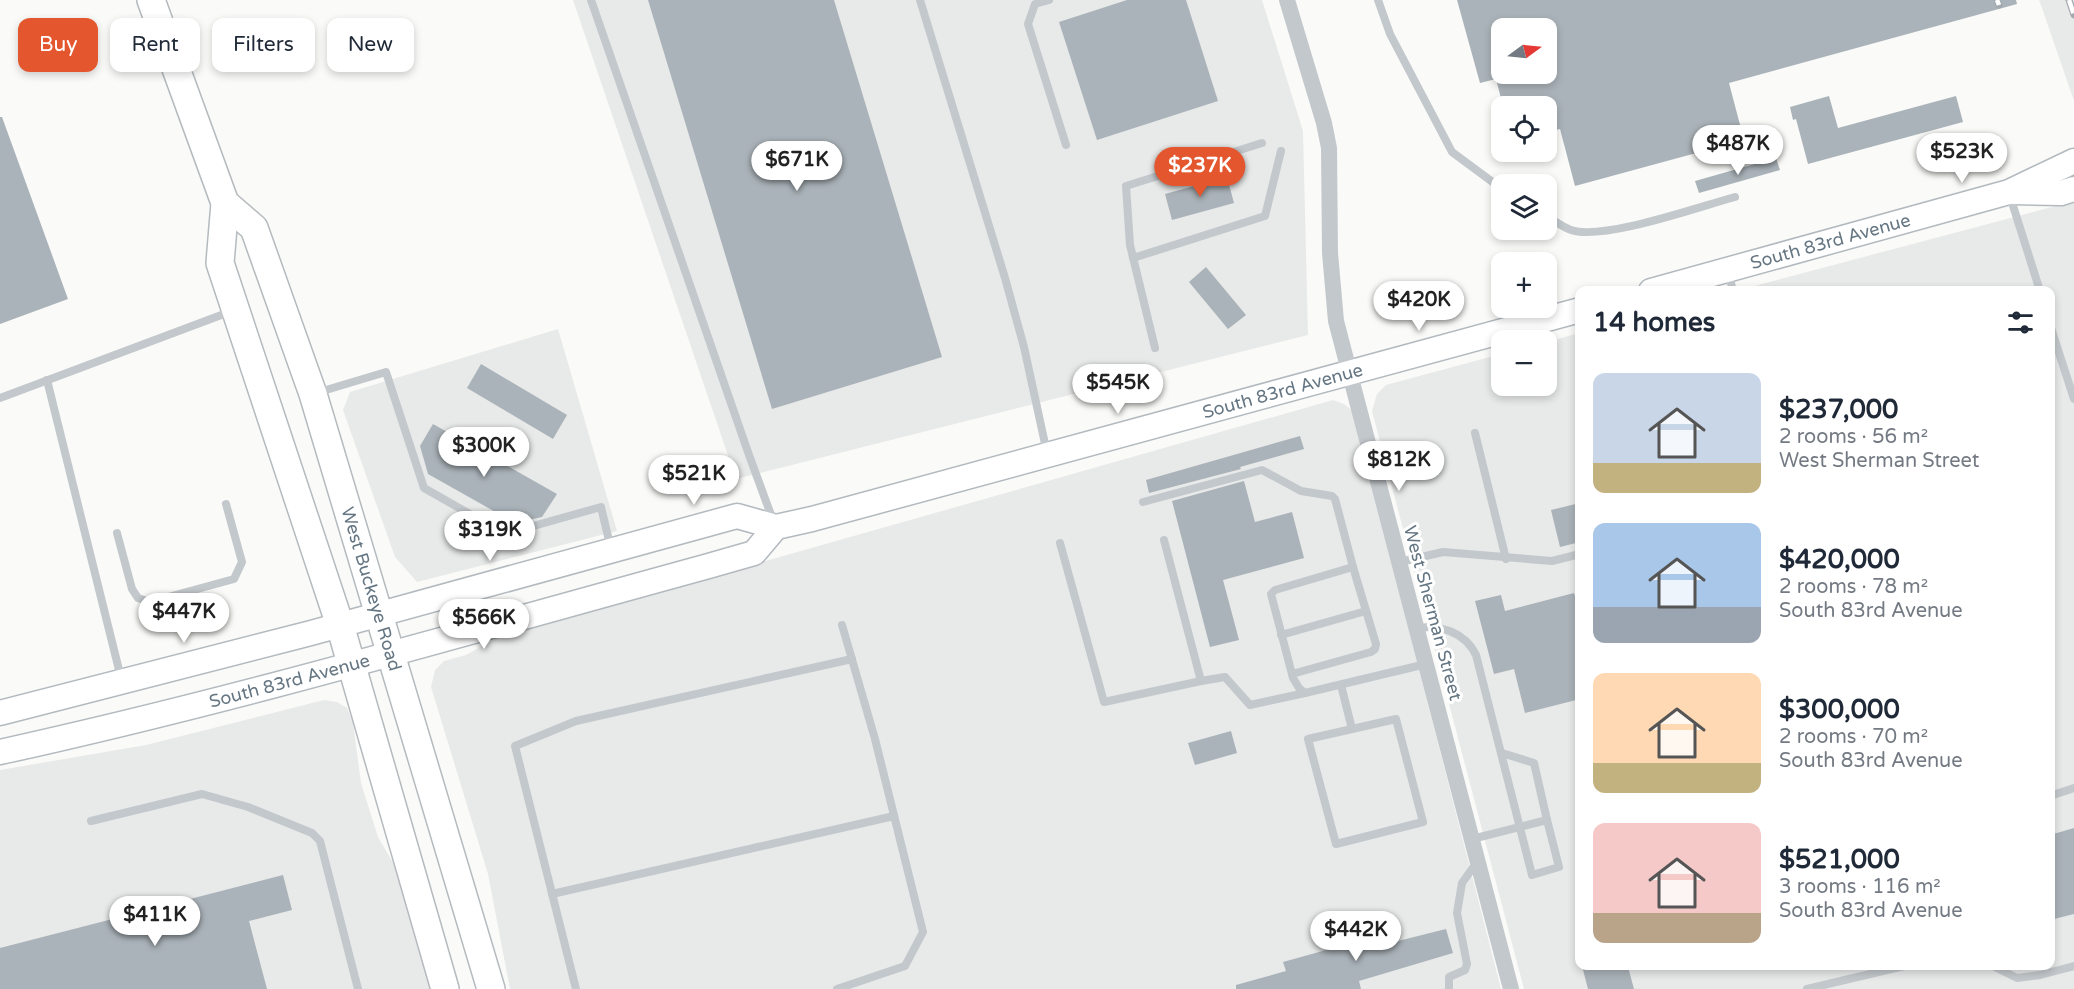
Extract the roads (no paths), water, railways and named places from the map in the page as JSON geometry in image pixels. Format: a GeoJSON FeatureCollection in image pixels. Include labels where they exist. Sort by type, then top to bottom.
{"type":"FeatureCollection","features":[{"type":"Feature","properties":{"kind":"main road","name":"West Buckeye Road"},"geometry":{"type":"LineString","coordinates":[[151,0],[225,203],[220,263],[340,625],[445,989]]}},
{"type":"Feature","properties":{"kind":"main road","name":"South 83rd Avenue"},"geometry":{"type":"LineString","coordinates":[[1690,286],[1730,281],[2009,192],[2074,161]]}},
{"type":"Feature","properties":{"kind":"main road","name":"South 83rd Avenue"},"geometry":{"type":"LineString","coordinates":[[2009,192],[2061,192],[2074,189]]}},
{"type":"Feature","properties":{"kind":"main road","name":"West Buckeye Road"},"geometry":{"type":"LineString","coordinates":[[225,203],[254,228],[313,394],[491,989]]}},
{"type":"Feature","properties":{"kind":"main road","name":"South 83rd Avenue"},"geometry":{"type":"LineString","coordinates":[[0,752],[69,737],[350,665],[754,553],[776,527],[1048,456],[1575,311]]}},
{"type":"Feature","properties":{"kind":"main road"},"geometry":{"type":"LineString","coordinates":[[0,713],[340,625],[737,516],[776,527]]}},
{"type":"Feature","properties":{"kind":"street","name":"West Sherman Street"},"geometry":{"type":"LineString","coordinates":[[1287,0],[1324,123],[1329,148],[1332,289],[1336,321],[1511,989]]}},
{"type":"Feature","properties":{"kind":"lane"},"geometry":{"type":"LineString","coordinates":[[591,0],[776,527]]}},
{"type":"Feature","properties":{"kind":"lane"},"geometry":{"type":"LineString","coordinates":[[920,0],[1024,347],[1048,456]]}},
{"type":"Feature","properties":{"kind":"lane"},"geometry":{"type":"LineString","coordinates":[[1049,0],[1035,4],[1028,24],[1066,145]]}},
{"type":"Feature","properties":{"kind":"lane"},"geometry":{"type":"LineString","coordinates":[[1378,0],[1390,34],[1452,152],[1491,181]]}},
{"type":"Feature","properties":{"kind":"lane"},"geometry":{"type":"LineString","coordinates":[[1155,348],[1130,245],[1126,186],[1262,143]]}},
{"type":"Feature","properties":{"kind":"lane"},"geometry":{"type":"LineString","coordinates":[[1133,258],[1265,216],[1281,151]]}},
{"type":"Feature","properties":{"kind":"lane"},"geometry":{"type":"LineString","coordinates":[[2009,192],[2038,286]]}},
{"type":"Feature","properties":{"kind":"lane"},"geometry":{"type":"LineString","coordinates":[[1557,222],[1570,230],[1591,233],[1616,230],[1735,197]]}},
{"type":"Feature","properties":{"kind":"lane"},"geometry":{"type":"LineString","coordinates":[[0,398],[235,310]]}},
{"type":"Feature","properties":{"kind":"lane"},"geometry":{"type":"LineString","coordinates":[[2055,340],[2074,399]]}},
{"type":"Feature","properties":{"kind":"lane"},"geometry":{"type":"LineString","coordinates":[[313,394],[386,372],[424,488],[505,534],[601,507],[612,551]]}},
{"type":"Feature","properties":{"kind":"lane"},"geometry":{"type":"LineString","coordinates":[[47,380],[122,682]]}},
{"type":"Feature","properties":{"kind":"lane"},"geometry":{"type":"LineString","coordinates":[[1475,433],[1506,559]]}},
{"type":"Feature","properties":{"kind":"lane"},"geometry":{"type":"LineString","coordinates":[[1143,502],[1262,470],[1301,491],[1330,495],[1335,499],[1376,644],[1375,649],[1292,674]]}},
{"type":"Feature","properties":{"kind":"lane"},"geometry":{"type":"LineString","coordinates":[[117,533],[132,589],[138,598],[150,602],[234,579],[243,562],[226,504]]}},
{"type":"Feature","properties":{"kind":"lane"},"geometry":{"type":"LineString","coordinates":[[1164,540],[1201,681]]}},
{"type":"Feature","properties":{"kind":"lane"},"geometry":{"type":"LineString","coordinates":[[1060,543],[1104,702],[1225,676],[1251,705],[1341,686],[1426,664]]}},
{"type":"Feature","properties":{"kind":"lane"},"geometry":{"type":"LineString","coordinates":[[1400,562],[1443,552],[1552,561],[1575,555]]}},
{"type":"Feature","properties":{"kind":"lane"},"geometry":{"type":"LineString","coordinates":[[1305,693],[1299,688],[1292,674],[1271,597],[1272,592],[1353,567]]}},
{"type":"Feature","properties":{"kind":"lane"},"geometry":{"type":"LineString","coordinates":[[1281,635],[1366,611]]}},
{"type":"Feature","properties":{"kind":"lane"},"geometry":{"type":"LineString","coordinates":[[837,989],[905,966],[923,932],[875,739],[842,625]]}},
{"type":"Feature","properties":{"kind":"lane"},"geometry":{"type":"LineString","coordinates":[[1417,628],[1438,627],[1462,637],[1471,645],[1476,655],[1502,753],[1532,875],[1559,867],[1533,763],[1502,753]]}},
{"type":"Feature","properties":{"kind":"lane"},"geometry":{"type":"LineString","coordinates":[[576,989],[515,746],[576,721],[852,659]]}},
{"type":"Feature","properties":{"kind":"lane"},"geometry":{"type":"LineString","coordinates":[[1341,686],[1352,729]]}},
{"type":"Feature","properties":{"kind":"lane"},"geometry":{"type":"LineString","coordinates":[[1396,719],[1423,822],[1336,844],[1308,739],[1352,729],[1396,719]]}},
{"type":"Feature","properties":{"kind":"lane"},"geometry":{"type":"LineString","coordinates":[[2055,794],[2074,788]]}},
{"type":"Feature","properties":{"kind":"lane"},"geometry":{"type":"LineString","coordinates":[[91,821],[202,794],[248,807],[312,833],[321,841],[358,989]]}},
{"type":"Feature","properties":{"kind":"lane"},"geometry":{"type":"LineString","coordinates":[[552,894],[894,816]]}},
{"type":"Feature","properties":{"kind":"lane"},"geometry":{"type":"LineString","coordinates":[[1472,839],[1547,820]]}},
{"type":"Feature","properties":{"kind":"lane"},"geometry":{"type":"LineString","coordinates":[[1449,989],[1449,977],[1465,970],[1467,963],[1457,913],[1462,883],[1478,862]]}},
{"type":"Feature","properties":{"kind":"lane"},"geometry":{"type":"LineString","coordinates":[[2001,970],[2017,978],[2040,975],[2074,966]]}},
{"type":"Feature","properties":{"kind":"lane"},"geometry":{"type":"LineString","coordinates":[[1807,989],[1887,970]]}},
{"type":"Feature","properties":{"kind":"railway"},"geometry":{"type":"LineString","coordinates":[[1997,0],[1999,5]]}},
{"type":"Feature","properties":{"kind":"railway"},"geometry":{"type":"LineString","coordinates":[[2069,0],[2074,15]]}}]}
